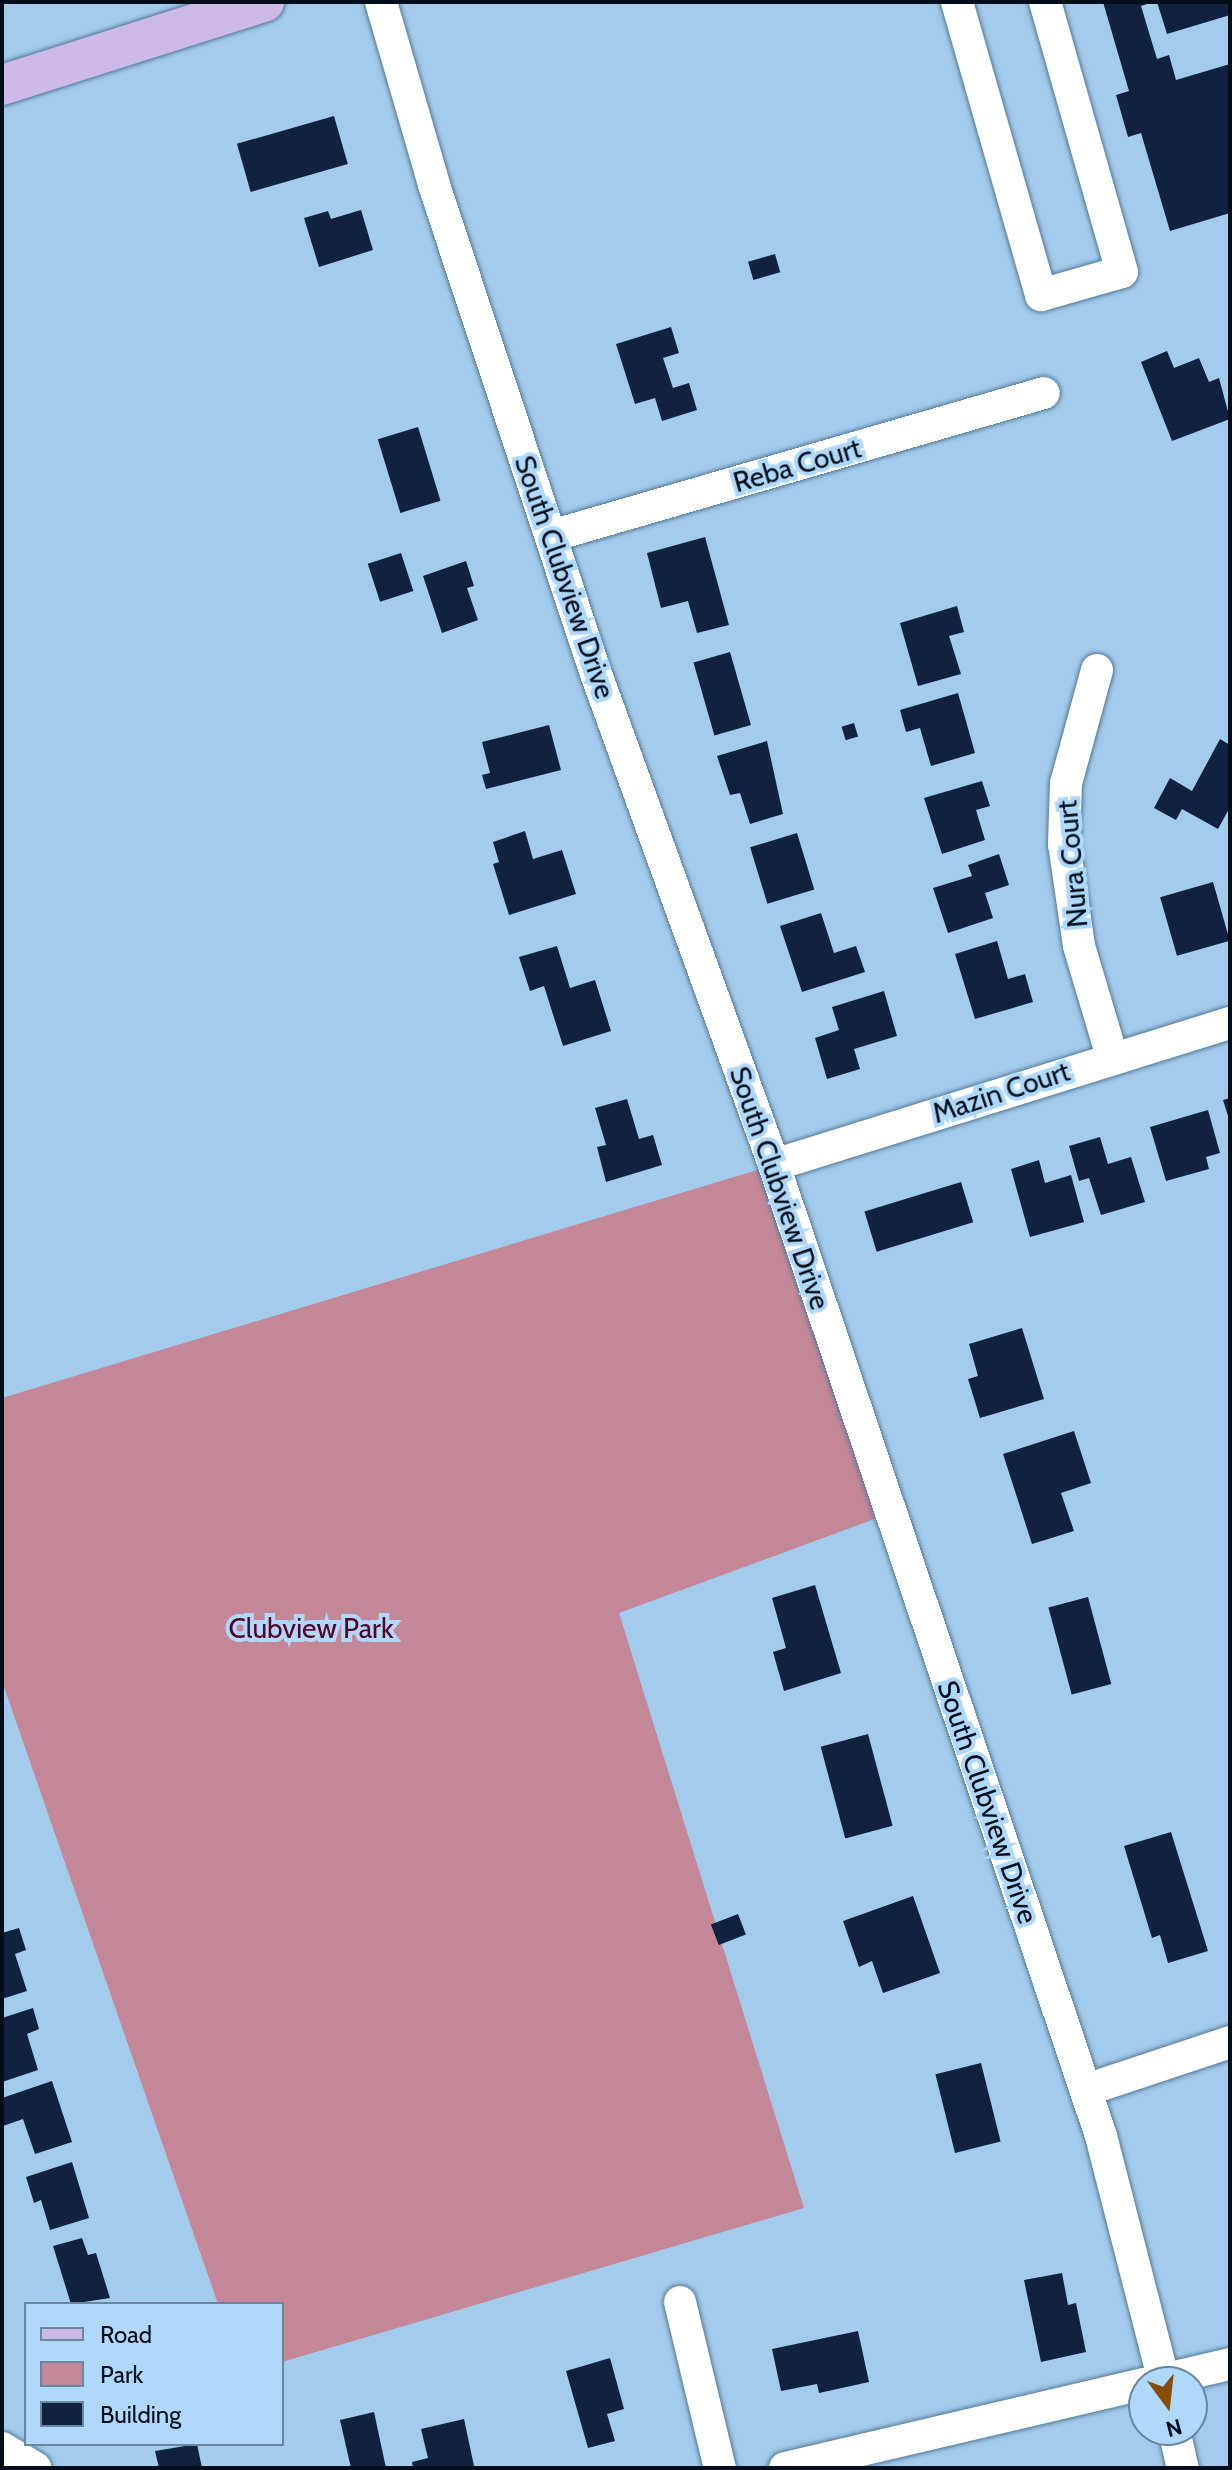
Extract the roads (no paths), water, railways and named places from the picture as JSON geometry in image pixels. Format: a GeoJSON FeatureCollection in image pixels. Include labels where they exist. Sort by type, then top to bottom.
{"type":"FeatureCollection","features":[{"type":"Feature","properties":{"kind":"main road"},"geometry":{"type":"LineString","coordinates":[[2,85],[264,2]]}},
{"type":"Feature","properties":{"kind":"street","name":"South Clubview Drive"},"geometry":{"type":"LineString","coordinates":[[381,2],[434,185],[551,536],[774,1165],[1086,2090],[1152,2366]]}},
{"type":"Feature","properties":{"kind":"street"},"geometry":{"type":"LineString","coordinates":[[957,2],[1041,295],[1122,272],[1045,2]]}},
{"type":"Feature","properties":{"kind":"street","name":"Reba Court"},"geometry":{"type":"LineString","coordinates":[[551,536],[1044,393]]}},
{"type":"Feature","properties":{"kind":"street","name":"Nura Court"},"geometry":{"type":"LineString","coordinates":[[1097,670],[1066,783],[1064,844],[1079,946],[1112,1057]]}},
{"type":"Feature","properties":{"kind":"street","name":"Mazin Court"},"geometry":{"type":"LineString","coordinates":[[774,1165],[1112,1057],[1230,1023]]}},
{"type":"Feature","properties":{"kind":"street"},"geometry":{"type":"LineString","coordinates":[[1086,2090],[1230,2042]]}},
{"type":"Feature","properties":{"kind":"street"},"geometry":{"type":"LineString","coordinates":[[680,2302],[720,2468]]}},
{"type":"Feature","properties":{"kind":"street"},"geometry":{"type":"LineString","coordinates":[[1208,2369],[1230,2364]]}},
{"type":"Feature","properties":{"kind":"street"},"geometry":{"type":"LineString","coordinates":[[785,2468],[1128,2388]]}},
{"type":"Feature","properties":{"kind":"street"},"geometry":{"type":"LineString","coordinates":[[1178,2446],[1183,2468]]}},
{"type":"Feature","properties":{"kind":"street"},"geometry":{"type":"LineString","coordinates":[[2,2448],[35,2468]]}},
{"type":"Feature","properties":{"kind":"park label","name":"Clubview Park"},"geometry":{"type":"Point","coordinates":[311,1628]}}]}
